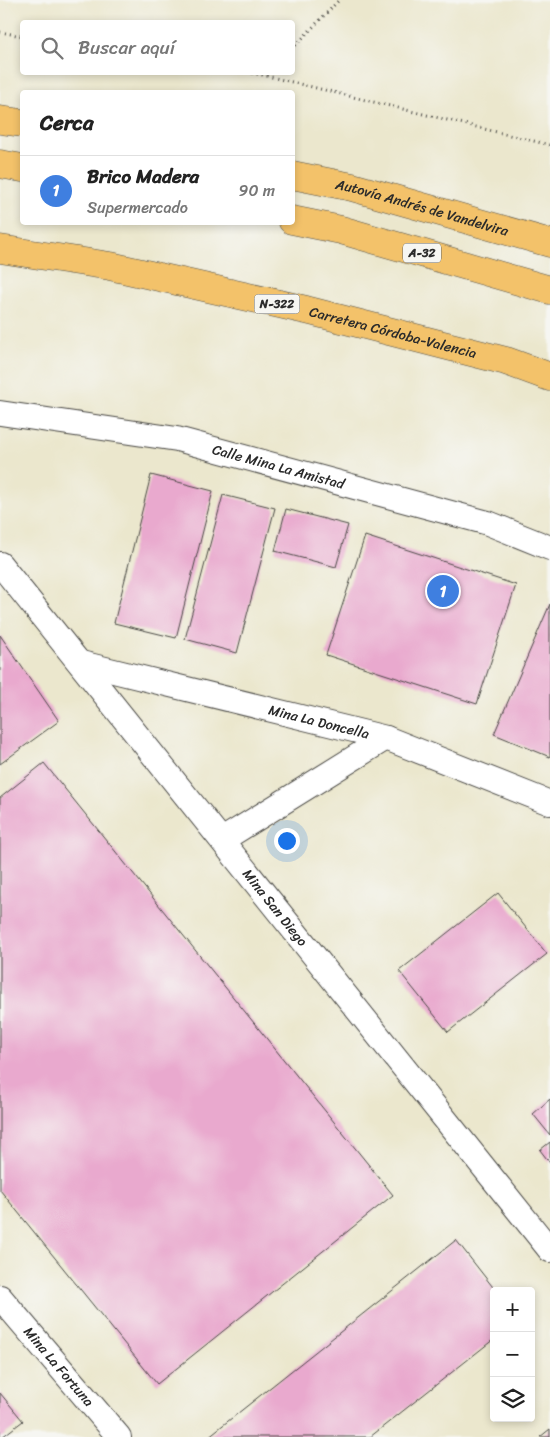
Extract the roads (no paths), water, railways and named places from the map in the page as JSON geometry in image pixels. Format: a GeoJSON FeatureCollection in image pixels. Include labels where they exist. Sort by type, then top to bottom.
{"type":"FeatureCollection","features":[{"type":"Feature","properties":{"kind":"highway"},"geometry":{"type":"LineString","coordinates":[[0,120],[20,124]]}},
{"type":"Feature","properties":{"kind":"highway"},"geometry":{"type":"LineString","coordinates":[[0,164],[20,168]]}},
{"type":"Feature","properties":{"kind":"highway","name":"Autovía Andrés de Vandelvira"},"geometry":{"type":"LineString","coordinates":[[295,176],[352,187],[550,243]]}},
{"type":"Feature","properties":{"kind":"highway","name":"A-32"},"geometry":{"type":"LineString","coordinates":[[295,221],[341,230],[550,290]]}},
{"type":"Feature","properties":{"kind":"highway","name":"Carretera Córdoba-Valencia"},"geometry":{"type":"LineString","coordinates":[[0,249],[110,266],[306,310],[506,361],[550,378]]}},
{"type":"Feature","properties":{"kind":"street","name":"Calle Mina La Amistad"},"geometry":{"type":"LineString","coordinates":[[0,413],[177,439],[488,524],[550,548]]}},
{"type":"Feature","properties":{"kind":"street","name":"Mina San Diego"},"geometry":{"type":"LineString","coordinates":[[0,564],[550,1250]]}},
{"type":"Feature","properties":{"kind":"street","name":"Mina La Doncella"},"geometry":{"type":"LineString","coordinates":[[81,663],[386,738],[550,803]]}},
{"type":"Feature","properties":{"kind":"street"},"geometry":{"type":"LineString","coordinates":[[222,840],[386,738]]}},
{"type":"Feature","properties":{"kind":"street","name":"Mina La Fortuna"},"geometry":{"type":"LineString","coordinates":[[0,1296],[119,1437]]}},
{"type":"Feature","properties":{"kind":"place","name":"Brico Madera"},"geometry":{"type":"Point","coordinates":[443,591]}}]}
